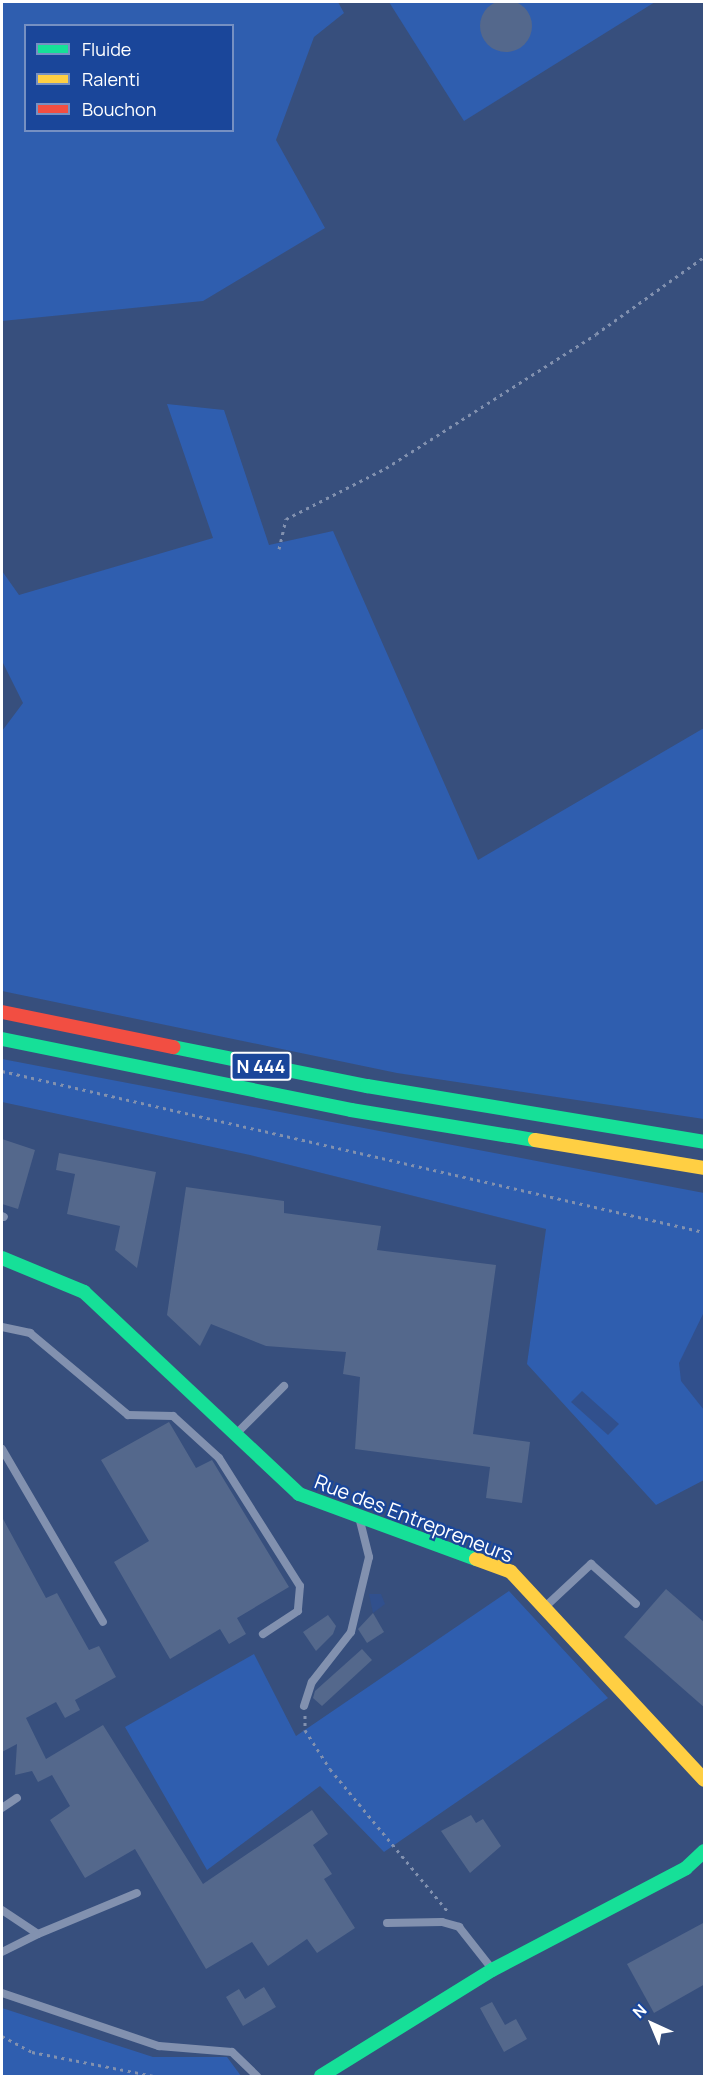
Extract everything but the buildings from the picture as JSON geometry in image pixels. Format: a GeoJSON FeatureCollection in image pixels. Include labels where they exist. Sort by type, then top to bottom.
{"type":"FeatureCollection","features":[{"type":"Feature","properties":{"kind":"main road","name":"N 444"},"geometry":{"type":"LineString","coordinates":[[2,1012],[324,1078],[705,1142]]}},
{"type":"Feature","properties":{"kind":"main road","name":"N 444"},"geometry":{"type":"LineString","coordinates":[[2,1039],[351,1110],[705,1168]]}},
{"type":"Feature","properties":{"kind":"main road","name":"Rue des Entrepreneurs"},"geometry":{"type":"LineString","coordinates":[[2,1258],[84,1292],[299,1494],[360,1521],[510,1572],[705,1780]]}},
{"type":"Feature","properties":{"kind":"main road"},"geometry":{"type":"LineString","coordinates":[[321,2076],[492,1970],[686,1868],[705,1851]]}},
{"type":"Feature","properties":{"kind":"main road"},"geometry":{"type":"LineString","coordinates":[[686,1868],[705,1864]]}},
{"type":"Feature","properties":{"kind":"lane"},"geometry":{"type":"LineString","coordinates":[[2,1326],[30,1333],[128,1415],[173,1416],[219,1458],[300,1586],[298,1611],[264,1634]]}},
{"type":"Feature","properties":{"kind":"lane"},"geometry":{"type":"LineString","coordinates":[[235,1435],[284,1386]]}},
{"type":"Feature","properties":{"kind":"lane"},"geometry":{"type":"LineString","coordinates":[[2,1449],[103,1622]]}},
{"type":"Feature","properties":{"kind":"lane"},"geometry":{"type":"LineString","coordinates":[[304,1706],[312,1682],[351,1632],[369,1557],[360,1521]]}},
{"type":"Feature","properties":{"kind":"lane"},"geometry":{"type":"LineString","coordinates":[[543,1608],[591,1564],[636,1604]]}},
{"type":"Feature","properties":{"kind":"lane"},"geometry":{"type":"LineString","coordinates":[[2,1808],[17,1798]]}},
{"type":"Feature","properties":{"kind":"lane"},"geometry":{"type":"LineString","coordinates":[[2,1952],[38,1934],[137,1893]]}},
{"type":"Feature","properties":{"kind":"lane"},"geometry":{"type":"LineString","coordinates":[[2,1910],[38,1934]]}},
{"type":"Feature","properties":{"kind":"lane"},"geometry":{"type":"LineString","coordinates":[[387,1923],[442,1922],[459,1927],[492,1970]]}},
{"type":"Feature","properties":{"kind":"lane"},"geometry":{"type":"LineString","coordinates":[[2,1994],[159,2046],[232,2052],[257,2076]]}},
{"type":"Feature","properties":{"kind":"path"},"geometry":{"type":"LineString","coordinates":[[279,549],[286,519],[386,468],[596,334],[705,257]]}},
{"type":"Feature","properties":{"kind":"path"},"geometry":{"type":"LineString","coordinates":[[2,1071],[705,1232]]}},
{"type":"Feature","properties":{"kind":"path"},"geometry":{"type":"LineString","coordinates":[[304,1706],[305,1730],[330,1768],[459,1927]]}},
{"type":"Feature","properties":{"kind":"path"},"geometry":{"type":"LineString","coordinates":[[2,2036],[32,2052],[154,2076]]}},
{"type":"Feature","properties":{"kind":"shaded area"},"geometry":{"type":"Polygon","coordinates":[[[2,2],[338,2],[344,13],[314,37],[276,140],[325,228],[203,301],[2,321],[2,2]]]}},
{"type":"Feature","properties":{"kind":"shaded area"},"geometry":{"type":"Polygon","coordinates":[[[389,2],[655,2],[464,121],[389,2]]]}},
{"type":"Feature","properties":{"kind":"shaded area"},"geometry":{"type":"Polygon","coordinates":[[[167,404],[224,410],[269,545],[333,531],[478,860],[704,728],[704,1119],[397,1073],[2,991],[2,731],[23,703],[2,661],[2,571],[19,595],[213,538],[167,404]]]}},
{"type":"Feature","properties":{"kind":"shaded area"},"geometry":{"type":"Polygon","coordinates":[[[2,1059],[704,1193],[704,1480],[656,1505],[527,1364],[546,1229],[250,1155],[2,1102],[2,1059]]]}},
{"type":"Feature","properties":{"kind":"shaded area"},"geometry":{"type":"Polygon","coordinates":[[[704,1312],[704,1410],[681,1381],[679,1363],[704,1312]]]}},
{"type":"Feature","properties":{"kind":"shaded area"},"geometry":{"type":"Polygon","coordinates":[[[582,1391],[619,1424],[608,1435],[571,1402],[582,1391]]]}},
{"type":"Feature","properties":{"kind":"shaded area"},"geometry":{"type":"Polygon","coordinates":[[[509,1591],[608,1698],[384,1852],[320,1786],[207,1870],[125,1727],[254,1654],[296,1736],[509,1591]]]}},
{"type":"Feature","properties":{"kind":"shaded area"},"geometry":{"type":"Polygon","coordinates":[[[369,1594],[381,1594],[385,1604],[373,1613],[369,1594]]]}},
{"type":"Feature","properties":{"kind":"shaded area"},"geometry":{"type":"Polygon","coordinates":[[[2,2008],[153,2057],[227,2057],[241,2076],[2,2076],[2,2008]]]}},
{"type":"Feature","properties":{"kind":"traffic: fast"},"geometry":{"type":"LineString","coordinates":[[2,1039],[351,1110],[535,1140]]}},
{"type":"Feature","properties":{"kind":"traffic: fast"},"geometry":{"type":"LineString","coordinates":[[173,1047],[367,1086],[704,1142]]}},
{"type":"Feature","properties":{"kind":"traffic: fast"},"geometry":{"type":"LineString","coordinates":[[2,1258],[84,1292],[299,1494],[476,1559]]}},
{"type":"Feature","properties":{"kind":"traffic: fast"},"geometry":{"type":"LineString","coordinates":[[321,2076],[492,1970],[686,1868],[704,1851]]}},
{"type":"Feature","properties":{"kind":"traffic: slow"},"geometry":{"type":"LineString","coordinates":[[535,1140],[704,1168]]}},
{"type":"Feature","properties":{"kind":"traffic: slow"},"geometry":{"type":"LineString","coordinates":[[476,1559],[511,1572],[704,1780]]}},
{"type":"Feature","properties":{"kind":"traffic: jam"},"geometry":{"type":"LineString","coordinates":[[2,1012],[173,1047]]}}]}
